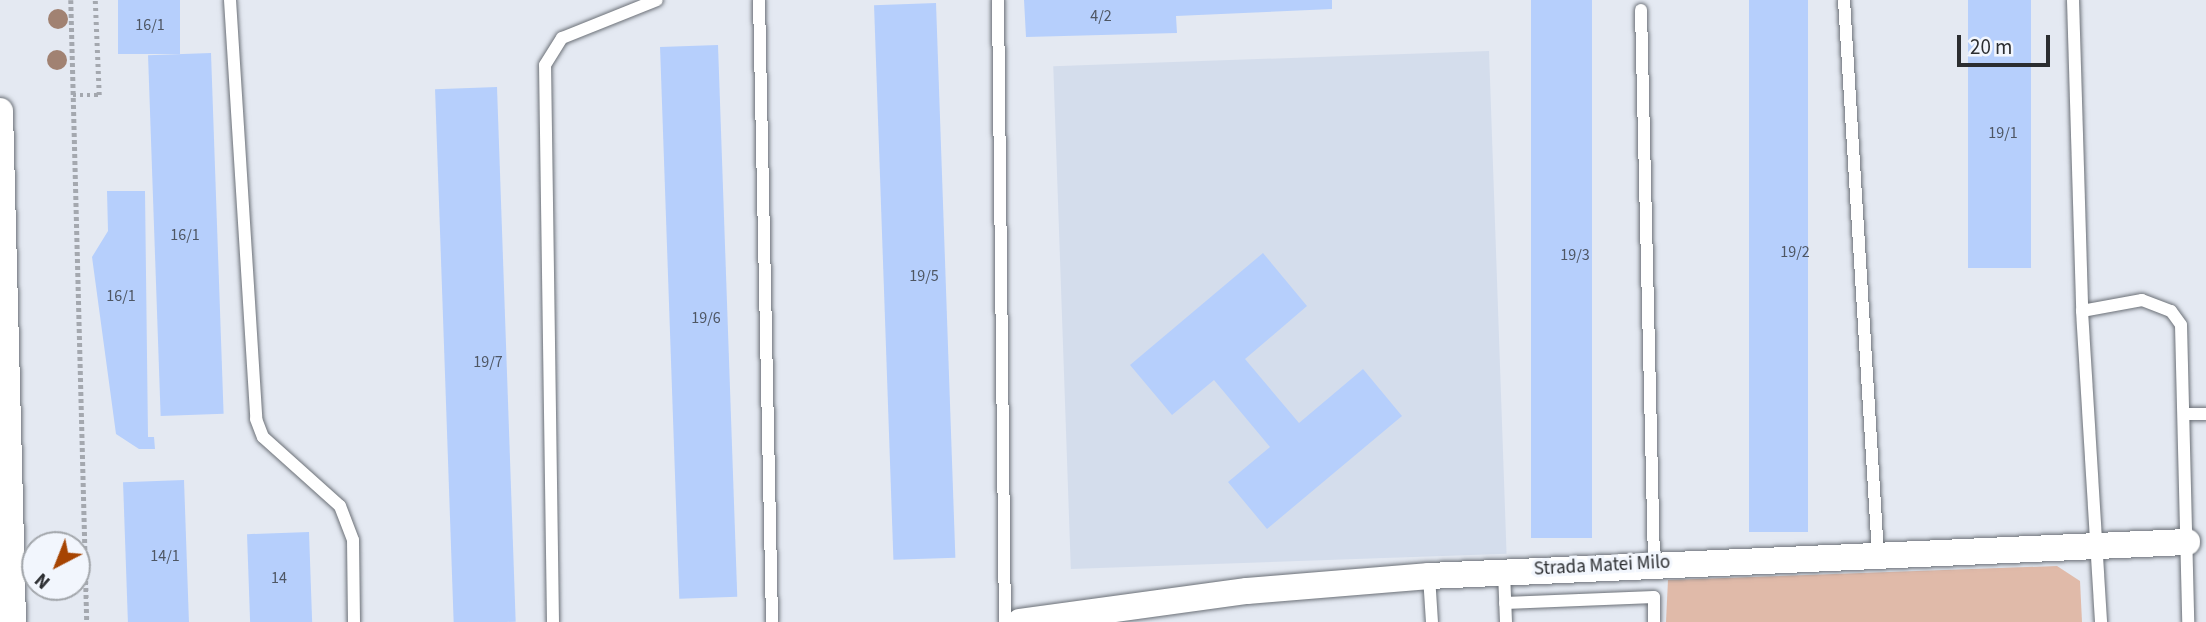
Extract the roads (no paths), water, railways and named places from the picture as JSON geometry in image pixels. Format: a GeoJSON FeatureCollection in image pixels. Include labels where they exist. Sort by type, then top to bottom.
{"type":"FeatureCollection","features":[{"type":"Feature","properties":{"kind":"street"},"geometry":{"type":"LineString","coordinates":[[0,111],[13,622]]}},
{"type":"Feature","properties":{"kind":"street","name":"Strada Matei Milo"},"geometry":{"type":"LineString","coordinates":[[1020,622],[1097,616],[1429,576],[1654,563],[2187,542]]}},
{"type":"Feature","properties":{"kind":"lane"},"geometry":{"type":"LineString","coordinates":[[230,0],[256,419],[263,437],[340,506],[353,540],[354,622]]}},
{"type":"Feature","properties":{"kind":"lane"},"geometry":{"type":"LineString","coordinates":[[553,622],[545,65],[562,38],[657,0]]}},
{"type":"Feature","properties":{"kind":"lane"},"geometry":{"type":"LineString","coordinates":[[759,0],[772,622]]}},
{"type":"Feature","properties":{"kind":"lane"},"geometry":{"type":"LineString","coordinates":[[999,0],[1005,622]]}},
{"type":"Feature","properties":{"kind":"lane"},"geometry":{"type":"LineString","coordinates":[[1844,0],[1878,555]]}},
{"type":"Feature","properties":{"kind":"lane"},"geometry":{"type":"LineString","coordinates":[[2073,0],[2082,310],[2101,622]]}},
{"type":"Feature","properties":{"kind":"lane"},"geometry":{"type":"LineString","coordinates":[[1641,10],[1654,563]]}},
{"type":"Feature","properties":{"kind":"lane"},"geometry":{"type":"LineString","coordinates":[[2082,310],[2127,299],[2171,310],[2186,356],[2188,622]]}},
{"type":"Feature","properties":{"kind":"lane"},"geometry":{"type":"LineString","coordinates":[[2187,414],[2206,414]]}},
{"type":"Feature","properties":{"kind":"lane"},"geometry":{"type":"LineString","coordinates":[[1504,572],[1506,622]]}},
{"type":"Feature","properties":{"kind":"lane"},"geometry":{"type":"LineString","coordinates":[[1429,576],[1432,622]]}},
{"type":"Feature","properties":{"kind":"lane"},"geometry":{"type":"LineString","coordinates":[[1506,603],[1654,597],[1654,622]]}}]}
